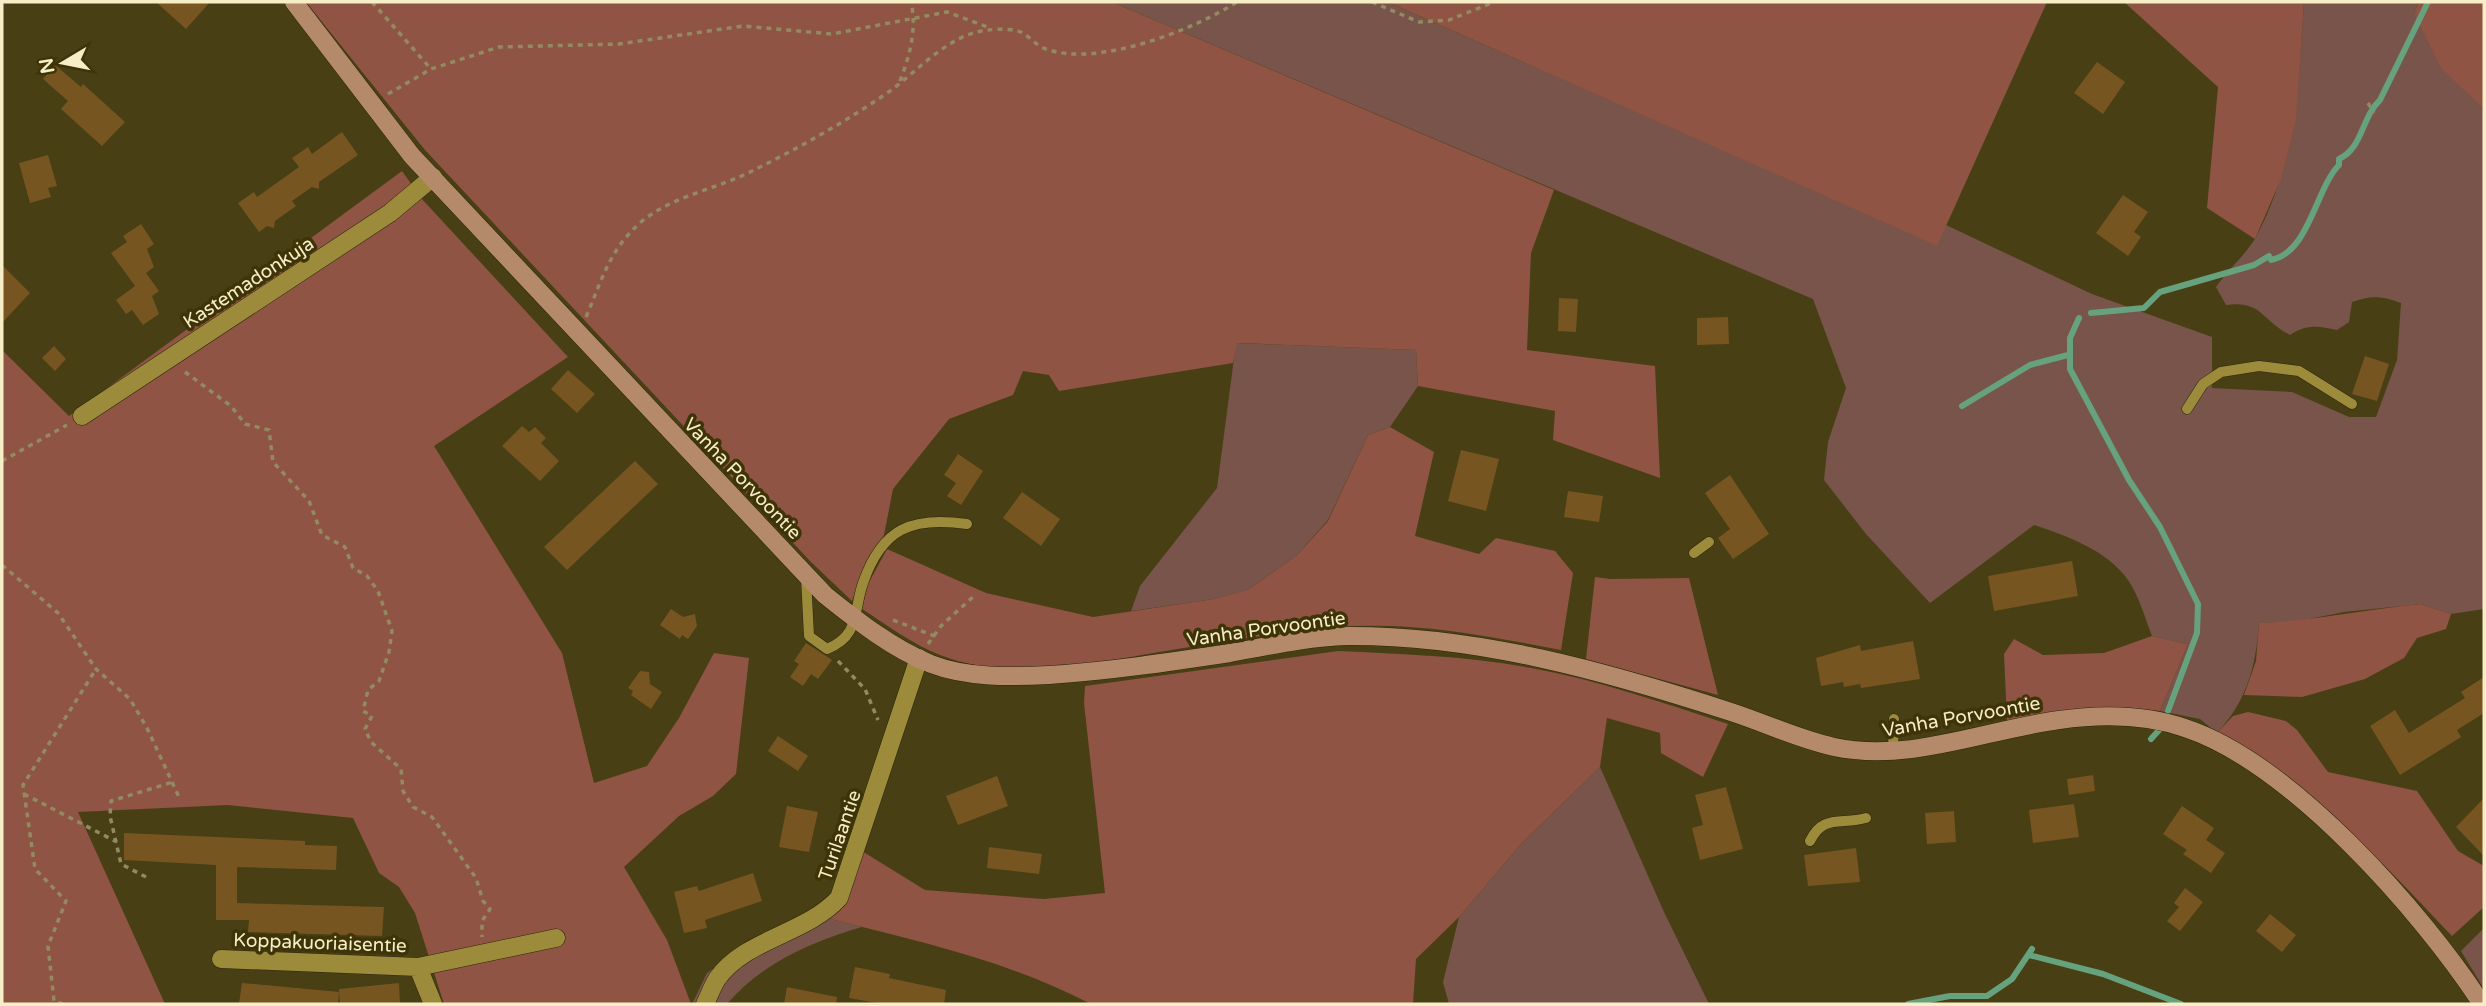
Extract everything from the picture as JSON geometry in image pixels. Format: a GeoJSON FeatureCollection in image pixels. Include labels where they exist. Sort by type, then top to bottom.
{"type":"FeatureCollection","features":[{"type":"Feature","properties":{"kind":"street","name":"Vanha Porvoontie"},"geometry":{"type":"LineString","coordinates":[[294,2],[412,156],[806,574],[856,620],[934,665],[970,673],[1018,677],[1156,665],[1339,636],[1430,639],[1571,665],[1839,748],[1893,751],[2056,720],[2093,716],[2157,719],[2204,735],[2253,764],[2297,797],[2353,850],[2437,941],[2482,1004]]}},
{"type":"Feature","properties":{"kind":"street","name":"Kastemadonkuja"},"geometry":{"type":"LineString","coordinates":[[82,416],[390,213],[433,177]]}},
{"type":"Feature","properties":{"kind":"street","name":"Turilaantie"},"geometry":{"type":"LineString","coordinates":[[705,1004],[716,980],[733,962],[825,914],[839,898],[919,658]]}},
{"type":"Feature","properties":{"kind":"street","name":"Koppakuoriaisentie"},"geometry":{"type":"LineString","coordinates":[[221,959],[418,967],[556,939]]}},
{"type":"Feature","properties":{"kind":"street","name":"Koppakuoriaisentie"},"geometry":{"type":"LineString","coordinates":[[418,967],[432,1004]]}},
{"type":"Feature","properties":{"kind":"lane"},"geometry":{"type":"LineString","coordinates":[[2186,409],[2203,384],[2221,372],[2259,366],[2299,371],[2352,404]]}},
{"type":"Feature","properties":{"kind":"lane"},"geometry":{"type":"LineString","coordinates":[[806,574],[809,636],[827,649],[842,643],[856,620],[863,582],[882,547],[906,526],[933,519],[967,524]]}},
{"type":"Feature","properties":{"kind":"lane"},"geometry":{"type":"LineString","coordinates":[[1694,553],[1709,542]]}},
{"type":"Feature","properties":{"kind":"lane"},"geometry":{"type":"LineString","coordinates":[[1893,751],[1894,719]]}},
{"type":"Feature","properties":{"kind":"lane"},"geometry":{"type":"LineString","coordinates":[[1810,841],[1816,828],[1827,822],[1866,818]]}},
{"type":"Feature","properties":{"kind":"path"},"geometry":{"type":"LineString","coordinates":[[372,2],[431,69]]}},
{"type":"Feature","properties":{"kind":"path"},"geometry":{"type":"LineString","coordinates":[[899,83],[910,57],[915,18],[911,2]]}},
{"type":"Feature","properties":{"kind":"path"},"geometry":{"type":"LineString","coordinates":[[578,335],[598,281],[613,254],[642,221],[658,210],[751,172],[899,83],[950,44],[986,30],[1021,31],[1044,49],[1077,55],[1141,44],[1208,20],[1237,2]]}},
{"type":"Feature","properties":{"kind":"path"},"geometry":{"type":"LineString","coordinates":[[1372,2],[1419,22],[1449,20],[1494,2]]}},
{"type":"Feature","properties":{"kind":"path"},"geometry":{"type":"LineString","coordinates":[[372,103],[431,69],[499,47],[619,44],[743,26],[832,34],[947,12],[995,30]]}},
{"type":"Feature","properties":{"kind":"path"},"geometry":{"type":"LineString","coordinates":[[2368,103],[2374,113]]}},
{"type":"Feature","properties":{"kind":"path"},"geometry":{"type":"LineString","coordinates":[[171,358],[185,373],[231,406],[246,424],[269,430],[273,462],[309,501],[322,535],[345,547],[353,568],[367,576],[379,591],[392,631],[389,652],[379,681],[368,690],[363,711],[372,716],[365,729],[371,741],[401,769],[403,791],[413,807],[432,817],[476,878],[483,901],[490,909],[482,921],[482,952]]}},
{"type":"Feature","properties":{"kind":"path"},"geometry":{"type":"LineString","coordinates":[[2,461],[82,416]]}},
{"type":"Feature","properties":{"kind":"path"},"geometry":{"type":"LineString","coordinates":[[2,565],[58,613],[96,669],[130,699],[179,797]]}},
{"type":"Feature","properties":{"kind":"path"},"geometry":{"type":"LineString","coordinates":[[919,658],[974,596]]}},
{"type":"Feature","properties":{"kind":"path"},"geometry":{"type":"LineString","coordinates":[[859,598],[893,621],[935,637]]}},
{"type":"Feature","properties":{"kind":"path"},"geometry":{"type":"LineString","coordinates":[[827,649],[865,689],[890,748]]}},
{"type":"Feature","properties":{"kind":"path"},"geometry":{"type":"LineString","coordinates":[[63,1004],[54,1001],[48,946],[66,901],[35,869],[23,785],[96,669]]}},
{"type":"Feature","properties":{"kind":"path"},"geometry":{"type":"LineString","coordinates":[[146,877],[121,864],[110,816],[111,800],[173,782]]}},
{"type":"Feature","properties":{"kind":"path"},"geometry":{"type":"LineString","coordinates":[[24,794],[117,842]]}},
{"type":"Feature","properties":{"kind":"shaded area"},"geometry":{"type":"Polygon","coordinates":[[[306,2],[1112,2],[1554,190],[1531,253],[1527,350],[1655,366],[1660,478],[1553,440],[1555,411],[1418,386],[1416,350],[1237,343],[1233,363],[1059,391],[1049,375],[1023,371],[1013,395],[949,419],[893,489],[884,535],[859,580],[852,601],[811,562],[425,150],[306,2]]]}},
{"type":"Feature","properties":{"kind":"shaded area"},"geometry":{"type":"Polygon","coordinates":[[[1112,2],[1388,2],[1936,245],[1946,225],[2092,294],[2212,337],[2212,388],[2292,392],[2349,417],[2376,417],[2397,360],[2401,303],[2377,297],[2352,302],[2349,322],[2337,330],[2313,327],[2290,335],[2255,309],[2238,304],[2226,305],[2216,287],[2256,237],[2280,180],[2293,122],[2304,2],[2419,2],[2414,13],[2468,92],[2484,109],[2484,609],[2451,614],[2421,604],[2344,612],[2294,622],[2259,623],[2248,682],[2236,708],[2217,733],[2200,719],[2160,711],[2188,644],[2152,636],[2139,600],[2128,580],[2098,552],[2073,539],[2034,525],[1930,603],[1866,534],[1824,480],[1828,442],[1846,388],[1813,299],[1112,2]]]}},
{"type":"Feature","properties":{"kind":"shaded area"},"geometry":{"type":"Polygon","coordinates":[[[1388,2],[2047,2],[1937,246],[1388,2]]]}},
{"type":"Feature","properties":{"kind":"shaded area"},"geometry":{"type":"Polygon","coordinates":[[[2124,2],[2304,2],[2296,120],[2281,179],[2255,239],[2207,208],[2218,87],[2124,2]]]}},
{"type":"Feature","properties":{"kind":"shaded area"},"geometry":{"type":"Polygon","coordinates":[[[2419,2],[2484,2],[2484,109],[2441,68],[2414,13],[2419,2]]]}},
{"type":"Feature","properties":{"kind":"shaded area"},"geometry":{"type":"Polygon","coordinates":[[[402,171],[421,198],[568,357],[434,446],[562,653],[594,783],[647,766],[679,718],[714,653],[749,658],[736,774],[713,796],[679,816],[624,867],[667,940],[691,1004],[444,1004],[415,913],[399,887],[379,873],[353,818],[228,805],[78,812],[165,1004],[2,1004],[2,350],[69,416],[402,171]]]}},
{"type":"Feature","properties":{"kind":"shaded area"},"geometry":{"type":"Polygon","coordinates":[[[1236,343],[1416,350],[1418,386],[1390,427],[1368,435],[1328,520],[1297,555],[1249,589],[1214,599],[1131,611],[1140,586],[1217,488],[1236,343]]]}},
{"type":"Feature","properties":{"kind":"shaded area"},"geometry":{"type":"Polygon","coordinates":[[[1390,427],[1434,452],[1415,536],[1479,554],[1496,538],[1555,551],[1573,573],[1561,650],[1451,631],[1368,626],[1276,634],[1085,664],[1025,669],[996,668],[967,663],[930,651],[862,609],[868,584],[887,549],[986,593],[1093,617],[1214,599],[1249,589],[1297,555],[1328,521],[1368,435],[1390,427]]]}},
{"type":"Feature","properties":{"kind":"shaded area"},"geometry":{"type":"Polygon","coordinates":[[[1595,577],[1689,578],[1718,695],[1586,659],[1595,577]]]}},
{"type":"Feature","properties":{"kind":"shaded area"},"geometry":{"type":"Polygon","coordinates":[[[2421,604],[2451,614],[2446,629],[2417,638],[2404,658],[2365,679],[2302,697],[2244,695],[2256,661],[2259,623],[2421,604]]]}},
{"type":"Feature","properties":{"kind":"shaded area"},"geometry":{"type":"Polygon","coordinates":[[[2152,636],[2188,644],[2160,711],[2083,709],[2007,721],[2004,654],[2014,639],[2043,655],[2104,653],[2152,636]]]}},
{"type":"Feature","properties":{"kind":"shaded area"},"geometry":{"type":"Polygon","coordinates":[[[1338,651],[1459,658],[1531,668],[1606,685],[1728,724],[1703,777],[1661,753],[1660,733],[1607,718],[1600,767],[1521,844],[1459,917],[1416,959],[1413,1004],[1091,1004],[1061,989],[998,965],[834,920],[825,914],[857,848],[925,890],[1044,899],[1105,893],[1084,703],[1085,686],[1338,651]]]}},
{"type":"Feature","properties":{"kind":"shaded area"},"geometry":{"type":"Polygon","coordinates":[[[2248,712],[2286,721],[2297,730],[2328,772],[2417,791],[2458,851],[2484,866],[2484,907],[2452,936],[2370,851],[2314,800],[2283,776],[2217,733],[2233,716],[2248,712]]]}},
{"type":"Feature","properties":{"kind":"shaded area"},"geometry":{"type":"Polygon","coordinates":[[[1600,767],[1664,912],[1709,1004],[1449,1004],[1443,982],[1459,917],[1521,844],[1600,767]]]}},
{"type":"Feature","properties":{"kind":"shaded area"},"geometry":{"type":"Polygon","coordinates":[[[825,914],[834,920],[862,927],[788,956],[756,977],[727,1004],[692,1004],[707,973],[750,942],[825,914]]]}},
{"type":"Feature","properties":{"kind":"shaded area"},"geometry":{"type":"Polygon","coordinates":[[[2484,928],[2484,989],[2461,951],[2484,928]]]}},
{"type":"Feature","properties":{"kind":"building"},"geometry":{"type":"Polygon","coordinates":[[[156,2],[210,2],[186,29],[156,2]]]}},
{"type":"Feature","properties":{"kind":"building"},"geometry":{"type":"Polygon","coordinates":[[[2097,62],[2125,82],[2103,114],[2074,93],[2097,62]]]}},
{"type":"Feature","properties":{"kind":"building"},"geometry":{"type":"Polygon","coordinates":[[[55,65],[81,87],[83,84],[125,122],[102,146],[61,109],[68,101],[43,79],[55,65]]]}},
{"type":"Feature","properties":{"kind":"building"},"geometry":{"type":"Polygon","coordinates":[[[342,132],[358,155],[319,182],[319,189],[312,187],[292,201],[296,206],[275,221],[274,228],[267,226],[259,232],[238,203],[254,192],[257,197],[299,167],[292,158],[308,147],[312,154],[342,132]]]}},
{"type":"Feature","properties":{"kind":"building"},"geometry":{"type":"Polygon","coordinates":[[[48,155],[57,186],[48,188],[51,197],[30,203],[19,163],[48,155]]]}},
{"type":"Feature","properties":{"kind":"building"},"geometry":{"type":"Polygon","coordinates":[[[2123,195],[2148,212],[2134,232],[2141,237],[2128,256],[2096,233],[2123,195]]]}},
{"type":"Feature","properties":{"kind":"building"},"geometry":{"type":"Polygon","coordinates":[[[141,224],[154,244],[147,249],[154,267],[146,273],[159,291],[152,296],[159,314],[143,325],[132,310],[126,314],[116,300],[135,286],[111,253],[127,242],[123,236],[141,224]]]}},
{"type":"Feature","properties":{"kind":"building"},"geometry":{"type":"Polygon","coordinates":[[[2,265],[30,293],[2,323],[2,265]]]}},
{"type":"Feature","properties":{"kind":"building"},"geometry":{"type":"Polygon","coordinates":[[[1559,298],[1578,299],[1576,332],[1558,331],[1559,298]]]}},
{"type":"Feature","properties":{"kind":"building"},"geometry":{"type":"Polygon","coordinates":[[[1728,317],[1729,344],[1697,345],[1697,318],[1728,317]]]}},
{"type":"Feature","properties":{"kind":"building"},"geometry":{"type":"Polygon","coordinates":[[[54,346],[66,359],[55,371],[42,358],[54,346]]]}},
{"type":"Feature","properties":{"kind":"building"},"geometry":{"type":"Polygon","coordinates":[[[2365,356],[2389,364],[2377,401],[2352,394],[2365,356]]]}},
{"type":"Feature","properties":{"kind":"building"},"geometry":{"type":"Polygon","coordinates":[[[568,370],[595,394],[577,413],[551,389],[568,370]]]}},
{"type":"Feature","properties":{"kind":"building"},"geometry":{"type":"Polygon","coordinates":[[[522,426],[529,432],[535,427],[546,438],[541,443],[559,461],[540,481],[502,446],[522,426]]]}},
{"type":"Feature","properties":{"kind":"building"},"geometry":{"type":"Polygon","coordinates":[[[1461,450],[1499,459],[1486,511],[1448,501],[1461,450]]]}},
{"type":"Feature","properties":{"kind":"building"},"geometry":{"type":"Polygon","coordinates":[[[958,454],[983,471],[961,505],[947,496],[956,483],[944,475],[958,454]]]}},
{"type":"Feature","properties":{"kind":"building"},"geometry":{"type":"Polygon","coordinates":[[[635,461],[658,484],[567,570],[544,547],[635,461]]]}},
{"type":"Feature","properties":{"kind":"building"},"geometry":{"type":"Polygon","coordinates":[[[1730,475],[1769,534],[1733,559],[1718,538],[1730,529],[1705,493],[1730,475]]]}},
{"type":"Feature","properties":{"kind":"building"},"geometry":{"type":"Polygon","coordinates":[[[1568,491],[1603,496],[1599,522],[1564,517],[1568,491]]]}},
{"type":"Feature","properties":{"kind":"building"},"geometry":{"type":"Polygon","coordinates":[[[1022,492],[1060,519],[1041,546],[1003,518],[1022,492]]]}},
{"type":"Feature","properties":{"kind":"building"},"geometry":{"type":"Polygon","coordinates":[[[2072,561],[2078,596],[1994,611],[1988,576],[2072,561]]]}},
{"type":"Feature","properties":{"kind":"building"},"geometry":{"type":"Polygon","coordinates":[[[671,609],[683,617],[695,614],[697,626],[688,639],[682,635],[680,639],[660,625],[671,609]]]}},
{"type":"Feature","properties":{"kind":"building"},"geometry":{"type":"Polygon","coordinates":[[[1913,641],[1920,679],[1861,688],[1860,684],[1844,687],[1843,682],[1821,686],[1816,658],[1860,645],[1861,651],[1913,641]]]}},
{"type":"Feature","properties":{"kind":"building"},"geometry":{"type":"Polygon","coordinates":[[[806,643],[832,660],[818,679],[811,674],[803,686],[790,677],[799,664],[794,661],[806,643]]]}},
{"type":"Feature","properties":{"kind":"building"},"geometry":{"type":"Polygon","coordinates":[[[640,671],[649,672],[650,684],[662,692],[651,709],[631,695],[633,691],[628,688],[640,671]]]}},
{"type":"Feature","properties":{"kind":"building"},"geometry":{"type":"Polygon","coordinates":[[[2484,677],[2484,713],[2457,730],[2461,737],[2400,775],[2370,726],[2395,710],[2409,733],[2465,698],[2461,692],[2484,677]]]}},
{"type":"Feature","properties":{"kind":"building"},"geometry":{"type":"Polygon","coordinates":[[[778,736],[808,756],[798,771],[768,751],[778,736]]]}},
{"type":"Feature","properties":{"kind":"building"},"geometry":{"type":"Polygon","coordinates":[[[2093,775],[2095,791],[2069,795],[2067,779],[2093,775]]]}},
{"type":"Feature","properties":{"kind":"building"},"geometry":{"type":"Polygon","coordinates":[[[997,776],[1008,806],[958,825],[946,796],[997,776]]]}},
{"type":"Feature","properties":{"kind":"building"},"geometry":{"type":"Polygon","coordinates":[[[1726,787],[1743,849],[1700,860],[1692,828],[1703,825],[1695,795],[1726,787]]]}},
{"type":"Feature","properties":{"kind":"building"},"geometry":{"type":"Polygon","coordinates":[[[2484,798],[2484,856],[2456,827],[2484,798]]]}},
{"type":"Feature","properties":{"kind":"building"},"geometry":{"type":"Polygon","coordinates":[[[2074,804],[2079,837],[2033,843],[2029,810],[2074,804]]]}},
{"type":"Feature","properties":{"kind":"building"},"geometry":{"type":"Polygon","coordinates":[[[787,806],[818,812],[809,852],[779,847],[787,806]]]}},
{"type":"Feature","properties":{"kind":"building"},"geometry":{"type":"Polygon","coordinates":[[[2182,806],[2214,828],[2206,840],[2225,853],[2211,873],[2183,854],[2187,850],[2163,834],[2182,806]]]}},
{"type":"Feature","properties":{"kind":"building"},"geometry":{"type":"Polygon","coordinates":[[[1954,811],[1956,842],[1927,844],[1925,813],[1954,811]]]}},
{"type":"Feature","properties":{"kind":"building"},"geometry":{"type":"Polygon","coordinates":[[[124,833],[305,841],[305,845],[337,846],[336,870],[237,867],[237,903],[384,907],[382,936],[248,932],[249,920],[216,920],[216,865],[124,860],[124,833]]]}},
{"type":"Feature","properties":{"kind":"building"},"geometry":{"type":"Polygon","coordinates":[[[989,847],[1042,854],[1039,874],[987,868],[989,847]]]}},
{"type":"Feature","properties":{"kind":"building"},"geometry":{"type":"Polygon","coordinates":[[[1856,848],[1860,882],[1808,886],[1804,855],[1856,848]]]}},
{"type":"Feature","properties":{"kind":"building"},"geometry":{"type":"Polygon","coordinates":[[[753,873],[762,901],[705,920],[707,928],[684,933],[674,892],[697,886],[699,891],[753,873]]]}},
{"type":"Feature","properties":{"kind":"building"},"geometry":{"type":"Polygon","coordinates":[[[2185,888],[2203,902],[2180,931],[2167,921],[2179,907],[2174,903],[2185,888]]]}},
{"type":"Feature","properties":{"kind":"building"},"geometry":{"type":"Polygon","coordinates":[[[2270,914],[2296,935],[2282,952],[2256,931],[2270,914]]]}},
{"type":"Feature","properties":{"kind":"building"},"geometry":{"type":"Polygon","coordinates":[[[855,967],[890,974],[889,978],[946,990],[944,1004],[882,1004],[849,998],[855,967]]]}},
{"type":"Feature","properties":{"kind":"building"},"geometry":{"type":"Polygon","coordinates":[[[242,983],[339,992],[338,1004],[239,1004],[242,983]]]}},
{"type":"Feature","properties":{"kind":"building"},"geometry":{"type":"Polygon","coordinates":[[[399,983],[400,1004],[340,1004],[339,989],[399,983]]]}},
{"type":"Feature","properties":{"kind":"building"},"geometry":{"type":"Polygon","coordinates":[[[787,987],[837,997],[836,1004],[784,1004],[787,987]]]}},
{"type":"Feature","properties":{"kind":"waterway"},"geometry":{"type":"LineString","coordinates":[[2091,313],[2144,308],[2160,292],[2254,265],[2269,256],[2271,260],[2284,255],[2303,233],[2331,175],[2339,165],[2339,159],[2347,154],[2358,140],[2428,2]]}},
{"type":"Feature","properties":{"kind":"waterway"},"geometry":{"type":"LineString","coordinates":[[2079,318],[2070,338],[2070,369],[2129,480],[2160,527],[2198,604],[2197,633],[2168,711]]}},
{"type":"Feature","properties":{"kind":"waterway"},"geometry":{"type":"LineString","coordinates":[[1962,406],[2030,365],[2068,355]]}},
{"type":"Feature","properties":{"kind":"waterway"},"geometry":{"type":"LineString","coordinates":[[2151,739],[2160,729]]}},
{"type":"Feature","properties":{"kind":"waterway"},"geometry":{"type":"LineString","coordinates":[[1908,1004],[1950,996],[1987,996],[2012,979],[2032,949]]}},
{"type":"Feature","properties":{"kind":"waterway"},"geometry":{"type":"LineString","coordinates":[[2029,955],[2103,974],[2181,1004]]}}]}
